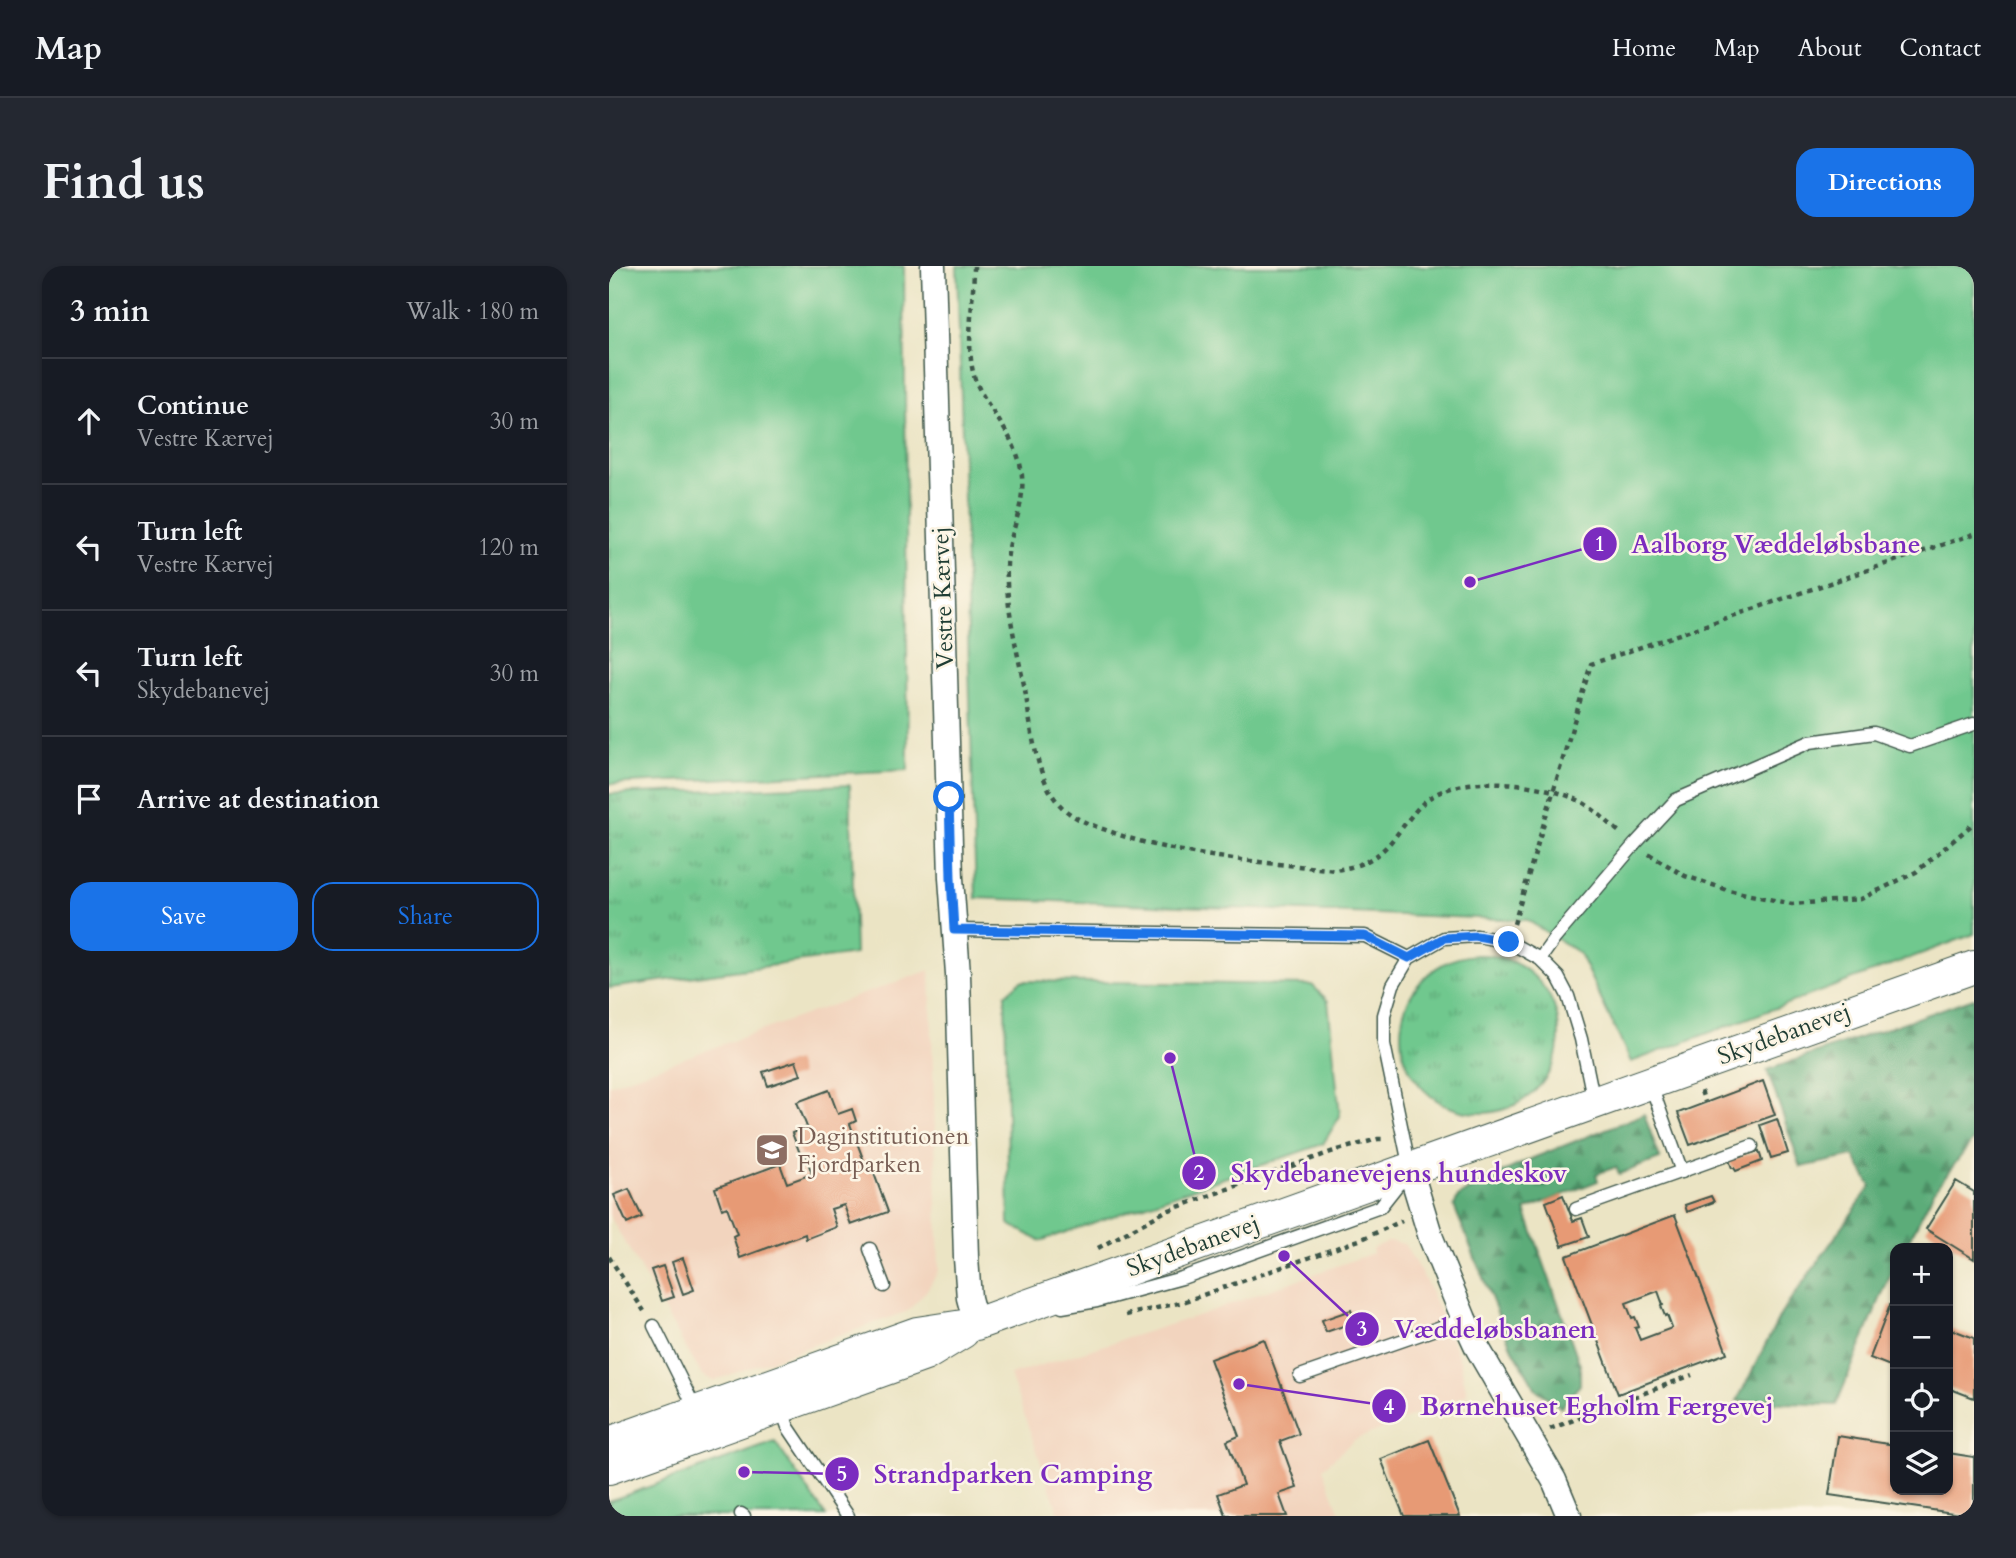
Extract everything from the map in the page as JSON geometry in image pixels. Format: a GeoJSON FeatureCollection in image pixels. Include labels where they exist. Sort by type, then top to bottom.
{"type":"FeatureCollection","features":[{"type":"Feature","properties":{"kind":"street","name":"Vestre Kærvej"},"geometry":{"type":"LineString","coordinates":[[933,266],[951,878],[958,974],[966,1269],[969,1298],[976,1324]]}},
{"type":"Feature","properties":{"kind":"street","name":"Skydebanevej"},"geometry":{"type":"LineString","coordinates":[[609,1443],[702,1422],[776,1396],[917,1333],[976,1324],[1974,967]]}},
{"type":"Feature","properties":{"kind":"street"},"geometry":{"type":"LineString","coordinates":[[1410,1169],[1431,1238],[1464,1319],[1478,1349],[1554,1480],[1569,1516]]}},
{"type":"Feature","properties":{"kind":"street","name":"Skydebanevej"},"geometry":{"type":"LineString","coordinates":[[609,1468],[702,1422]]}},
{"type":"Feature","properties":{"kind":"lane"},"geometry":{"type":"LineString","coordinates":[[1540,960],[1555,938],[1676,800],[1810,742],[1874,733],[1910,746],[1974,724]]}},
{"type":"Feature","properties":{"kind":"lane"},"geometry":{"type":"LineString","coordinates":[[954,930],[1365,936],[1409,958]]}},
{"type":"Feature","properties":{"kind":"lane"},"geometry":{"type":"LineString","coordinates":[[1410,1169],[1384,1044],[1384,1015],[1393,985],[1409,958],[1444,938],[1477,936],[1509,942],[1540,960],[1557,977],[1568,996],[1595,1102]]}},
{"type":"Feature","properties":{"kind":"lane"},"geometry":{"type":"LineString","coordinates":[[1650,1083],[1682,1171]]}},
{"type":"Feature","properties":{"kind":"lane"},"geometry":{"type":"LineString","coordinates":[[1576,1209],[1752,1146]]}},
{"type":"Feature","properties":{"kind":"lane"},"geometry":{"type":"LineString","coordinates":[[870,1249],[884,1286]]}},
{"type":"Feature","properties":{"kind":"lane"},"geometry":{"type":"LineString","coordinates":[[1300,1376],[1464,1319]]}},
{"type":"Feature","properties":{"kind":"lane"},"geometry":{"type":"LineString","coordinates":[[655,1326],[702,1422]]}},
{"type":"Feature","properties":{"kind":"lane"},"geometry":{"type":"LineString","coordinates":[[776,1396],[788,1427],[848,1516]]}},
{"type":"Feature","properties":{"kind":"path"},"geometry":{"type":"LineString","coordinates":[[974,266],[970,361],[976,383],[1012,441],[1022,473],[1023,498],[1007,562],[1008,597],[1035,746],[1046,782],[1060,805],[1079,820],[1129,839],[1171,850],[1335,870],[1356,867],[1385,850],[1423,803],[1441,790],[1467,785],[1514,782],[1554,790],[1583,802],[1635,844],[1685,876],[1728,890],[1792,904],[1861,899],[1916,872],[1974,824]]}},
{"type":"Feature","properties":{"kind":"path"},"geometry":{"type":"LineString","coordinates":[[1509,942],[1591,664],[1974,534]]}},
{"type":"Feature","properties":{"kind":"path"},"geometry":{"type":"LineString","coordinates":[[609,1257],[655,1326]]}},
{"type":"Feature","properties":{"kind":"path"},"geometry":{"type":"LineString","coordinates":[[1529,1437],[1692,1375]]}},
{"type":"Feature","properties":{"kind":"shaded area","name":"Daginstitutionen Fjordparken"},"geometry":{"type":"Polygon","coordinates":[[[930,970],[939,1270],[927,1290],[908,1311],[713,1381],[701,1374],[609,1215],[609,1085],[930,970]]]}},
{"type":"Feature","properties":{"kind":"shaded area"},"geometry":{"type":"Polygon","coordinates":[[[1390,1241],[1404,1244],[1426,1281],[1460,1360],[1467,1394],[1354,1440],[1323,1468],[1341,1516],[1060,1516],[1010,1375],[1197,1316],[1373,1253],[1372,1248],[1390,1241]]]}},
{"type":"Feature","properties":{"kind":"green space"},"geometry":{"type":"Polygon","coordinates":[[[609,266],[904,266],[908,770],[609,784],[609,266]]]}},
{"type":"Feature","properties":{"kind":"green space"},"geometry":{"type":"Polygon","coordinates":[[[957,266],[1974,266],[1974,934],[1631,1062],[1579,953],[1527,920],[976,898],[957,266]]]}},
{"type":"Feature","properties":{"kind":"green space"},"geometry":{"type":"Polygon","coordinates":[[[850,785],[855,954],[609,988],[609,794],[850,785]]]}},
{"type":"Feature","properties":{"kind":"green space"},"geometry":{"type":"Polygon","coordinates":[[[1480,955],[1510,961],[1536,978],[1553,1004],[1559,1034],[1553,1064],[1536,1090],[1510,1107],[1480,1113],[1450,1107],[1424,1090],[1407,1064],[1401,1034],[1407,1004],[1424,978],[1450,961],[1480,955]]]}},
{"type":"Feature","properties":{"kind":"green space"},"geometry":{"type":"Polygon","coordinates":[[[1021,981],[1312,985],[1328,1001],[1340,1116],[1323,1144],[1040,1241],[1009,1224],[1005,995],[1021,981]]]}},
{"type":"Feature","properties":{"kind":"green space"},"geometry":{"type":"Polygon","coordinates":[[[1974,998],[1974,1139],[1934,1191],[1908,1243],[1890,1243],[1890,1276],[1836,1405],[1737,1401],[1781,1314],[1871,1186],[1854,1156],[1801,1167],[1767,1070],[1974,998]]]}},
{"type":"Feature","properties":{"kind":"green space"},"geometry":{"type":"Polygon","coordinates":[[[1644,1114],[1660,1159],[1619,1174],[1616,1167],[1596,1174],[1598,1181],[1525,1210],[1580,1365],[1580,1385],[1561,1407],[1536,1389],[1510,1344],[1454,1206],[1458,1197],[1487,1180],[1533,1158],[1644,1114]]]}},
{"type":"Feature","properties":{"kind":"green space"},"geometry":{"type":"Polygon","coordinates":[[[775,1442],[826,1516],[609,1516],[609,1501],[775,1442]]]}},
{"type":"Feature","properties":{"kind":"building"},"geometry":{"type":"Polygon","coordinates":[[[796,1061],[801,1075],[768,1086],[763,1072],[796,1061]]]}},
{"type":"Feature","properties":{"kind":"building"},"geometry":{"type":"Polygon","coordinates":[[[1763,1081],[1775,1115],[1690,1145],[1678,1113],[1763,1081]]]}},
{"type":"Feature","properties":{"kind":"building"},"geometry":{"type":"Polygon","coordinates":[[[829,1090],[838,1114],[852,1109],[856,1121],[850,1124],[867,1169],[872,1168],[888,1212],[851,1225],[844,1205],[831,1209],[837,1227],[806,1239],[805,1234],[740,1258],[733,1236],[737,1234],[727,1207],[722,1209],[715,1188],[780,1164],[787,1183],[812,1174],[806,1156],[801,1156],[792,1133],[807,1127],[797,1102],[829,1090]]]}},
{"type":"Feature","properties":{"kind":"building"},"geometry":{"type":"Polygon","coordinates":[[[1777,1119],[1788,1153],[1771,1158],[1760,1125],[1777,1119]]]}},
{"type":"Feature","properties":{"kind":"building"},"geometry":{"type":"Polygon","coordinates":[[[1759,1151],[1762,1161],[1736,1171],[1732,1168],[1729,1160],[1759,1151]]]}},
{"type":"Feature","properties":{"kind":"building"},"geometry":{"type":"Polygon","coordinates":[[[1956,1181],[1974,1192],[1974,1259],[1953,1246],[1953,1243],[1948,1243],[1926,1229],[1956,1181]]]}},
{"type":"Feature","properties":{"kind":"building"},"geometry":{"type":"Polygon","coordinates":[[[629,1189],[642,1217],[627,1224],[614,1195],[629,1189]]]}},
{"type":"Feature","properties":{"kind":"building"},"geometry":{"type":"Polygon","coordinates":[[[1563,1195],[1573,1221],[1582,1218],[1589,1237],[1562,1246],[1546,1202],[1563,1195]]]}},
{"type":"Feature","properties":{"kind":"building"},"geometry":{"type":"Polygon","coordinates":[[[1711,1196],[1714,1202],[1687,1212],[1685,1205],[1711,1196]]]}},
{"type":"Feature","properties":{"kind":"building"},"geometry":{"type":"Polygon","coordinates":[[[1675,1215],[1727,1353],[1618,1394],[1566,1256],[1675,1215]],[[1658,1291],[1626,1303],[1639,1327],[1635,1328],[1640,1340],[1672,1328],[1661,1306],[1663,1305],[1658,1291]]]}},
{"type":"Feature","properties":{"kind":"building"},"geometry":{"type":"Polygon","coordinates":[[[683,1258],[694,1290],[683,1294],[672,1262],[683,1258]]]}},
{"type":"Feature","properties":{"kind":"building"},"geometry":{"type":"Polygon","coordinates":[[[663,1266],[674,1297],[662,1301],[651,1270],[663,1266]]]}},
{"type":"Feature","properties":{"kind":"building"},"geometry":{"type":"Polygon","coordinates":[[[1890,1305],[1890,1366],[1870,1358],[1890,1305]]]}},
{"type":"Feature","properties":{"kind":"building"},"geometry":{"type":"Polygon","coordinates":[[[1351,1310],[1355,1322],[1326,1332],[1322,1320],[1351,1310]]]}},
{"type":"Feature","properties":{"kind":"building"},"geometry":{"type":"Polygon","coordinates":[[[1953,1330],[1974,1338],[1974,1398],[1953,1390],[1953,1330]]]}},
{"type":"Feature","properties":{"kind":"building"},"geometry":{"type":"Polygon","coordinates":[[[1264,1339],[1299,1434],[1280,1441],[1297,1488],[1279,1494],[1287,1516],[1226,1516],[1218,1494],[1243,1485],[1227,1441],[1239,1436],[1210,1359],[1264,1339]]]}},
{"type":"Feature","properties":{"kind":"building"},"geometry":{"type":"Polygon","coordinates":[[[1838,1436],[1890,1444],[1890,1495],[1953,1495],[1953,1454],[1974,1457],[1974,1516],[1829,1495],[1838,1436]]]}},
{"type":"Feature","properties":{"kind":"building"},"geometry":{"type":"Polygon","coordinates":[[[1429,1440],[1460,1516],[1404,1516],[1381,1459],[1429,1440]]]}},
{"type":"Feature","properties":{"kind":"place","name":"Aalborg Væddeløbsbane"},"geometry":{"type":"Point","coordinates":[1470,582]}},
{"type":"Feature","properties":{"kind":"place","name":"Skydebanevejens hundeskov"},"geometry":{"type":"Point","coordinates":[1170,1058]}},
{"type":"Feature","properties":{"kind":"place","name":"Daginstitutionen Fjordparken"},"geometry":{"type":"Point","coordinates":[772,1150]}},
{"type":"Feature","properties":{"kind":"place","name":"Væddeløbsbanen"},"geometry":{"type":"Point","coordinates":[1284,1256]}},
{"type":"Feature","properties":{"kind":"place","name":"Børnehuset Egholm Færgevej"},"geometry":{"type":"Point","coordinates":[1239,1384]}},
{"type":"Feature","properties":{"kind":"place","name":"Strandparken Camping"},"geometry":{"type":"Point","coordinates":[744,1472]}},
{"type":"Feature","properties":{"kind":"route"},"geometry":{"type":"LineString","coordinates":[[949,797],[954,930],[1365,936],[1409,958],[1444,938],[1477,936],[1509,942]]}}]}
